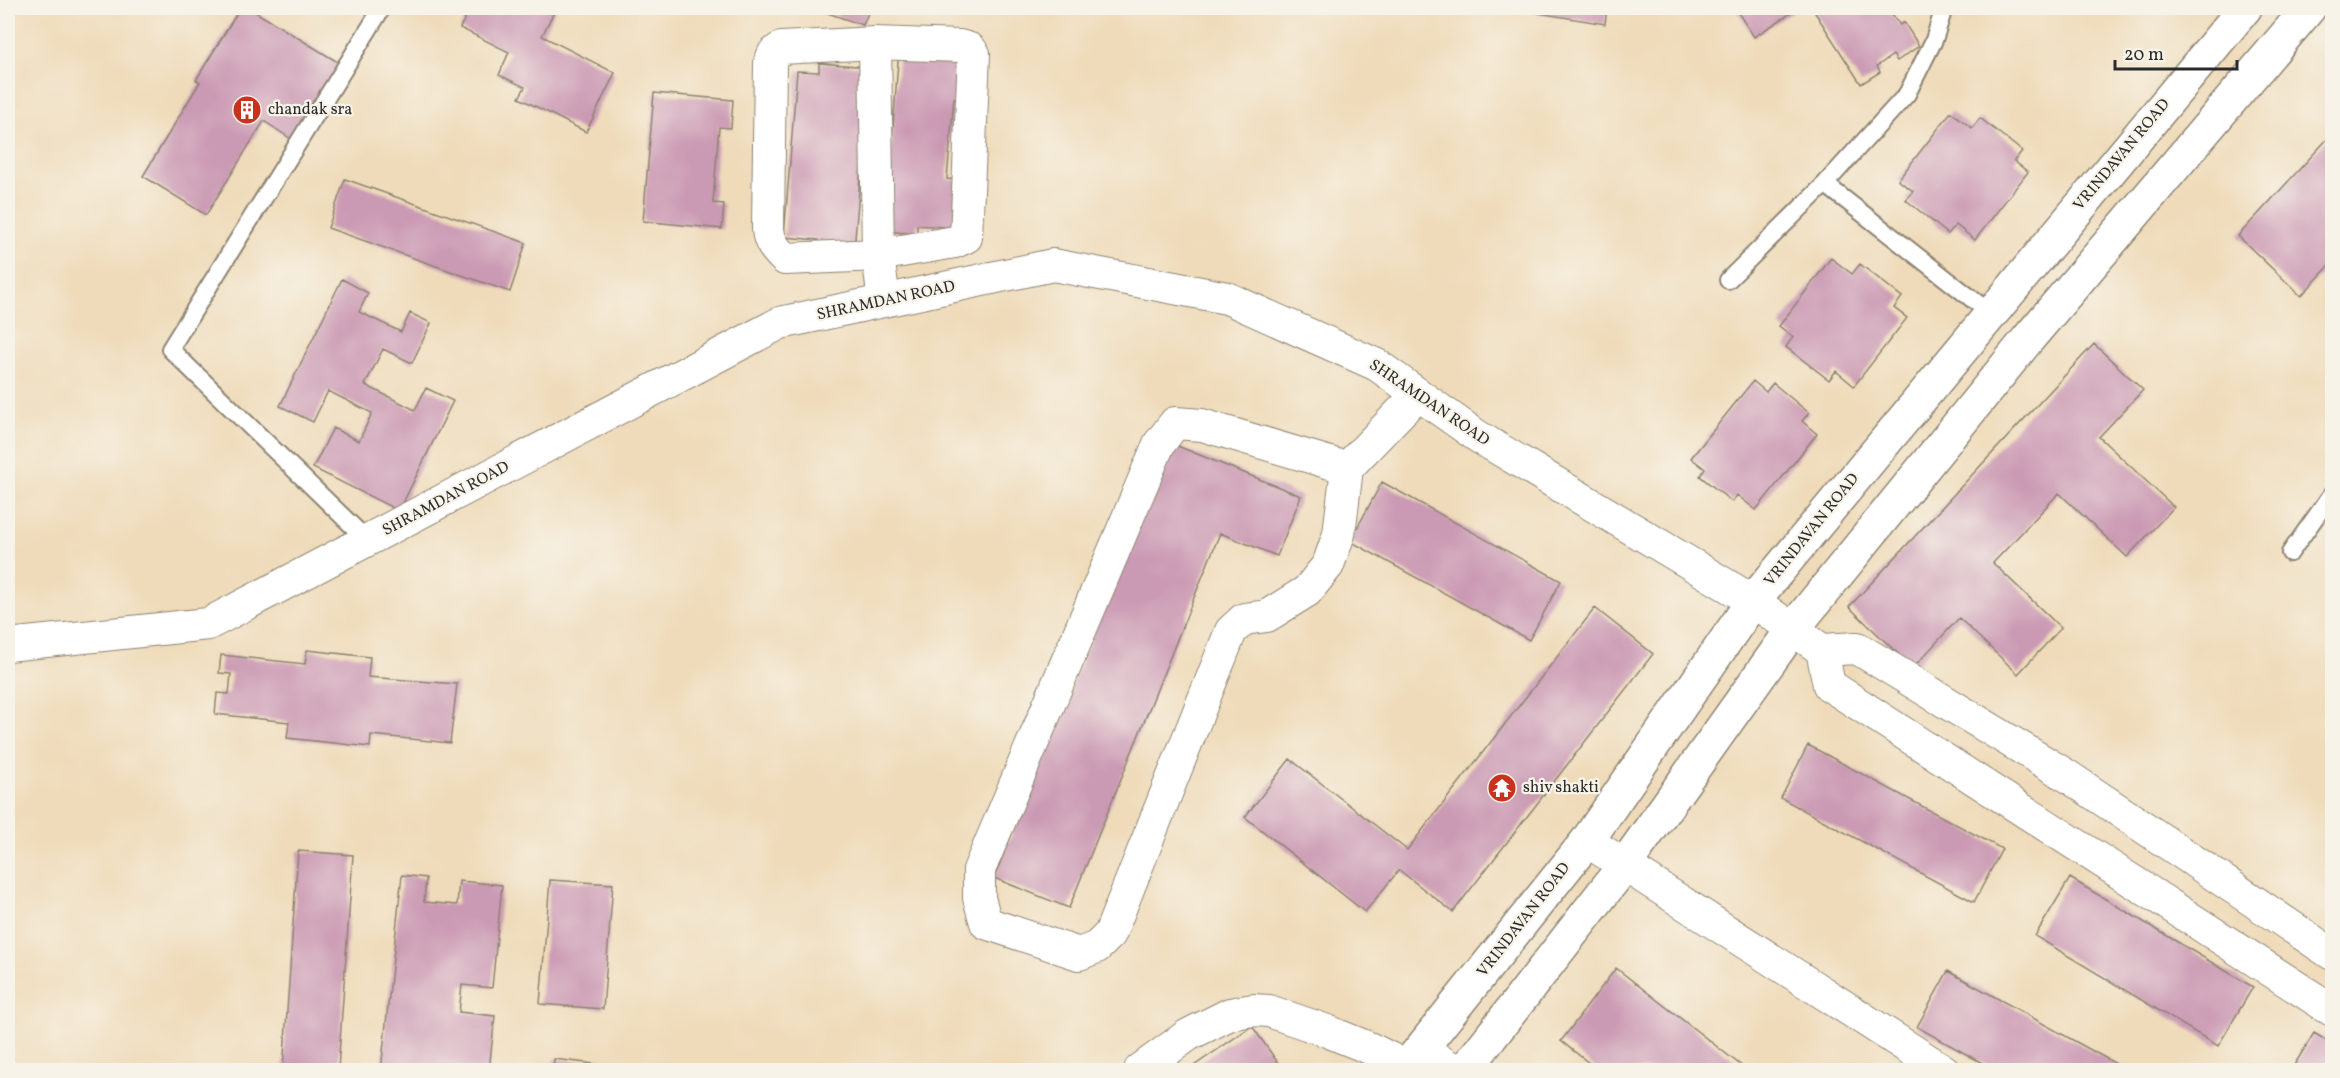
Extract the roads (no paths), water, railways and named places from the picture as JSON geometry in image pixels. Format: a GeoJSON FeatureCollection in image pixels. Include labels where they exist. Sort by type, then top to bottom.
{"type":"FeatureCollection","features":[{"type":"Feature","properties":{"kind":"street","name":"VRINDAVAN ROAD"},"geometry":{"type":"LineString","coordinates":[[1412,1064],[1587,841],[1753,601],[2245,8]]}},
{"type":"Feature","properties":{"kind":"street"},"geometry":{"type":"LineString","coordinates":[[1465,1071],[1624,866],[1792,630],[2028,339],[2309,8]]}},
{"type":"Feature","properties":{"kind":"street"},"geometry":{"type":"LineString","coordinates":[[875,43],[878,255],[884,301]]}},
{"type":"Feature","properties":{"kind":"street"},"geometry":{"type":"LineString","coordinates":[[875,43],[960,46],[970,49],[974,54],[966,237],[955,242],[878,255],[785,259],[773,247],[768,229],[770,62],[774,53],[781,48],[875,43]]}},
{"type":"Feature","properties":{"kind":"street","name":"SHRAMDAN ROAD"},"geometry":{"type":"LineString","coordinates":[[8,645],[208,624],[780,323],[1053,265],[1227,298],[1377,364],[1477,436],[1753,601],[1822,650]]}},
{"type":"Feature","properties":{"kind":"street"},"geometry":{"type":"LineString","coordinates":[[1347,468],[1202,425],[1175,423],[1159,444],[978,870],[979,898],[986,923],[1079,954],[1097,947],[1110,934],[1231,631],[1244,620],[1267,616],[1307,591],[1328,565],[1339,534],[1347,468],[1418,394]]}},
{"type":"Feature","properties":{"kind":"street"},"geometry":{"type":"LineString","coordinates":[[2332,954],[2069,777],[1857,648],[1822,650],[1829,685],[2332,1010]]}},
{"type":"Feature","properties":{"kind":"street"},"geometry":{"type":"LineString","coordinates":[[2035,816],[2069,777]]}},
{"type":"Feature","properties":{"kind":"street"},"geometry":{"type":"LineString","coordinates":[[1587,841],[1943,1071]]}},
{"type":"Feature","properties":{"kind":"street"},"geometry":{"type":"LineString","coordinates":[[1140,1071],[1188,1035],[1230,1014],[1253,1010],[1269,1011],[1328,1031],[1412,1064],[1454,1071]]}},
{"type":"Feature","properties":{"kind":"lane"},"geometry":{"type":"LineString","coordinates":[[367,540],[170,349],[382,8]]}},
{"type":"Feature","properties":{"kind":"lane"},"geometry":{"type":"LineString","coordinates":[[1728,280],[1825,184],[1907,94],[1934,40],[1944,8]]}},
{"type":"Feature","properties":{"kind":"lane"},"geometry":{"type":"LineString","coordinates":[[1825,184],[1990,313]]}},
{"type":"Feature","properties":{"kind":"lane"},"geometry":{"type":"LineString","coordinates":[[2290,554],[2332,494]]}},
{"type":"Feature","properties":{"kind":"place","name":"chandak sra"},"geometry":{"type":"Point","coordinates":[247,110]}},
{"type":"Feature","properties":{"kind":"place","name":"shiv shakti"},"geometry":{"type":"Point","coordinates":[1502,788]}}]}
